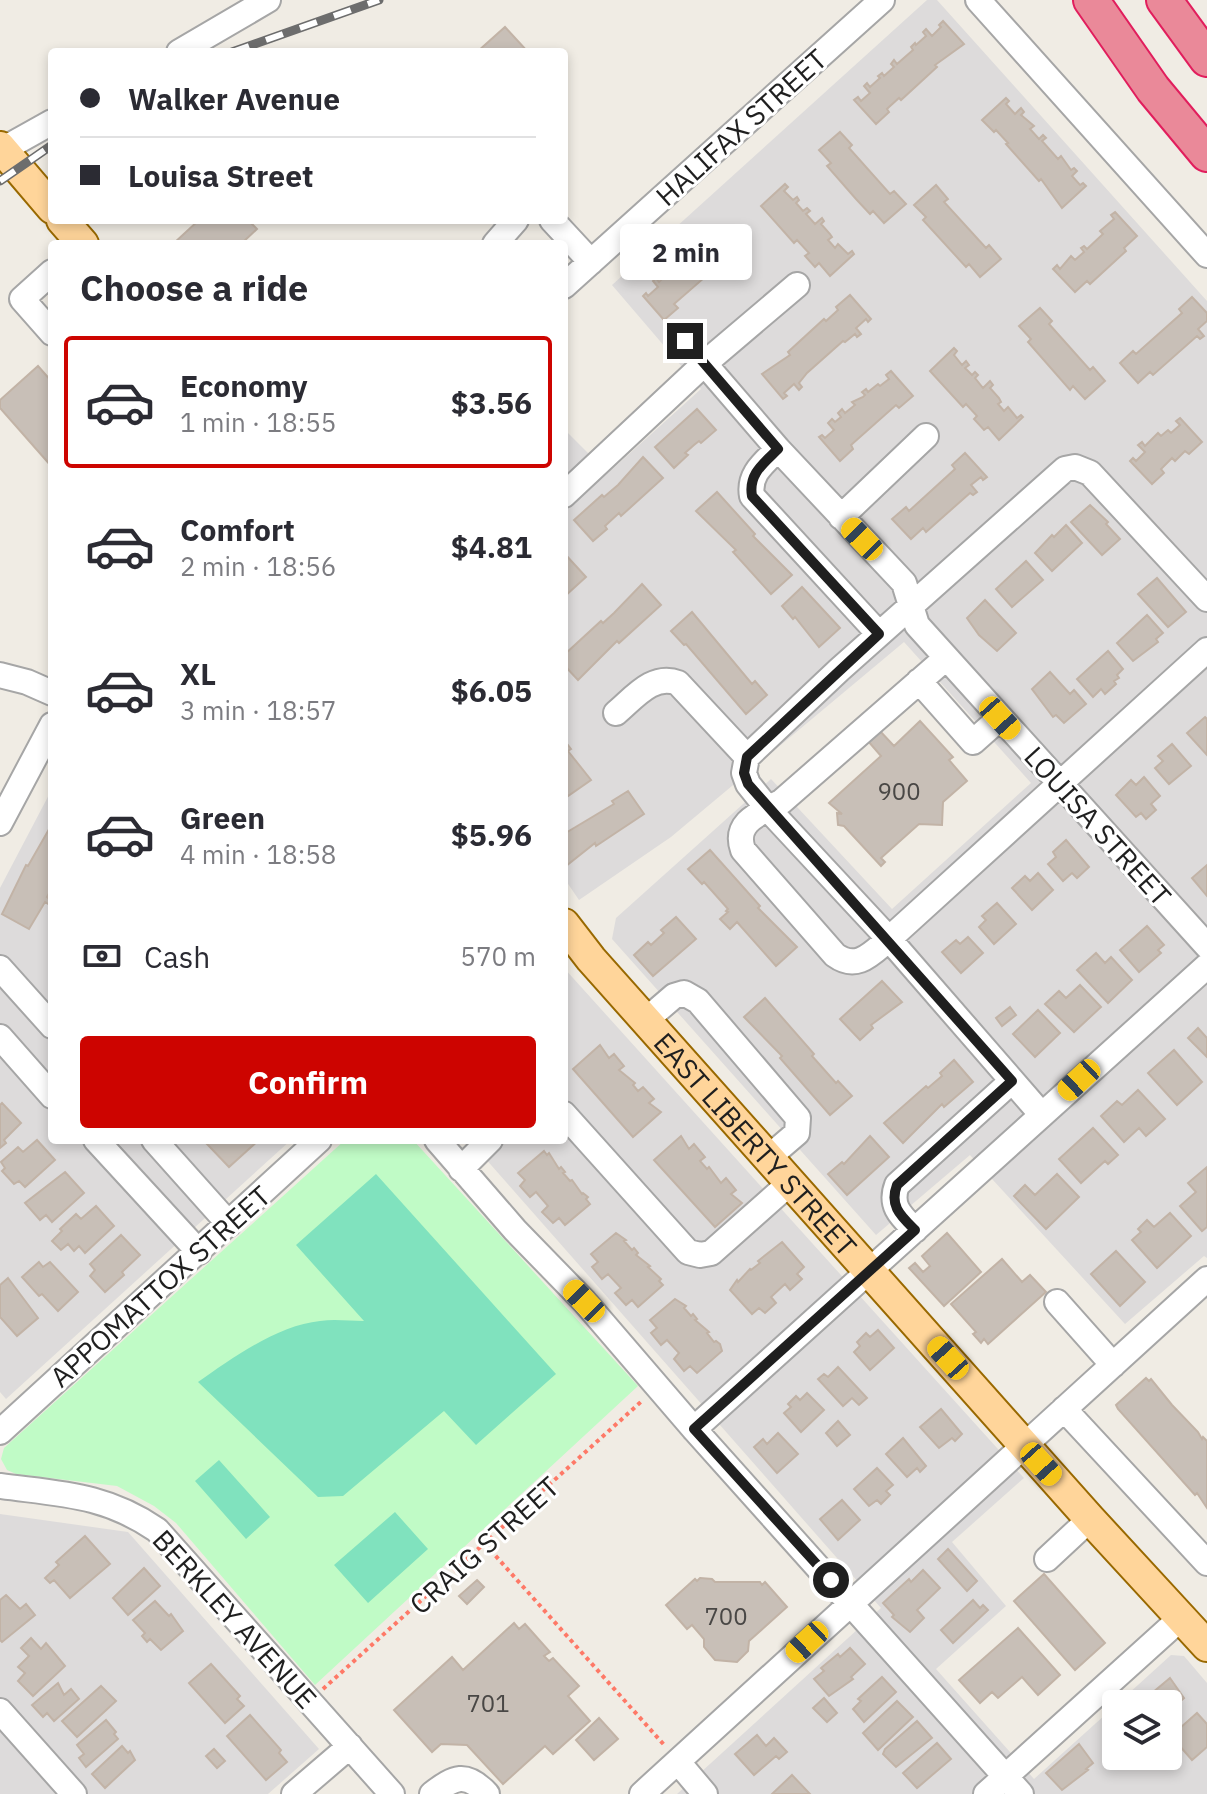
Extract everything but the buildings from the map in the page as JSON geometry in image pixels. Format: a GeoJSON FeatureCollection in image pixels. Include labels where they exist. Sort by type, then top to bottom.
{"type":"FeatureCollection","features":[{"type":"Feature","properties":{"kind":"highway"},"geometry":{"type":"LineString","coordinates":[[1091,0],[1153,89],[1207,154]]}},
{"type":"Feature","properties":{"kind":"highway"},"geometry":{"type":"LineString","coordinates":[[1170,8],[1207,59]]}},
{"type":"Feature","properties":{"kind":"main road"},"geometry":{"type":"LineString","coordinates":[[1,149],[48,203]]}},
{"type":"Feature","properties":{"kind":"main road"},"geometry":{"type":"LineString","coordinates":[[66,224],[80,240]]}},
{"type":"Feature","properties":{"kind":"main road","name":"EAST LIBERTY STREET"},"geometry":{"type":"LineString","coordinates":[[568,929],[591,959],[1090,1519],[1207,1646]]}},
{"type":"Feature","properties":{"kind":"street"},"geometry":{"type":"LineString","coordinates":[[186,48],[268,0]]}},
{"type":"Feature","properties":{"kind":"street","name":"HALIFAX STREET"},"geometry":{"type":"LineString","coordinates":[[568,282],[882,0]]}},
{"type":"Feature","properties":{"kind":"street"},"geometry":{"type":"LineString","coordinates":[[978,0],[1207,255]]}},
{"type":"Feature","properties":{"kind":"street"},"geometry":{"type":"LineString","coordinates":[[1,149],[48,124]]}},
{"type":"Feature","properties":{"kind":"street"},"geometry":{"type":"LineString","coordinates":[[556,224],[591,262]]}},
{"type":"Feature","properties":{"kind":"street"},"geometry":{"type":"LineString","coordinates":[[48,276],[22,299],[48,328]]}},
{"type":"Feature","properties":{"kind":"street"},"geometry":{"type":"LineString","coordinates":[[568,491],[704,364],[797,285]]}},
{"type":"Feature","properties":{"kind":"street","name":"LOUISA STREET"},"geometry":{"type":"LineString","coordinates":[[685,341],[778,449],[904,583],[917,625],[1207,946]]}},
{"type":"Feature","properties":{"kind":"street"},"geometry":{"type":"LineString","coordinates":[[841,517],[926,436]]}},
{"type":"Feature","properties":{"kind":"street"},"geometry":{"type":"LineString","coordinates":[[778,449],[753,475],[750,485],[752,496],[879,634]]}},
{"type":"Feature","properties":{"kind":"street"},"geometry":{"type":"LineString","coordinates":[[1042,1115],[889,939],[768,809],[748,784],[744,773],[747,757],[879,634],[1065,469],[1075,467],[1090,473],[1207,599]]}},
{"type":"Feature","properties":{"kind":"street"},"geometry":{"type":"LineString","coordinates":[[946,658],[781,802],[744,825],[739,840],[743,850],[843,961],[854,963],[864,960],[889,939],[1207,650]]}},
{"type":"Feature","properties":{"kind":"street"},"geometry":{"type":"LineString","coordinates":[[0,675],[48,691]]}},
{"type":"Feature","properties":{"kind":"street"},"geometry":{"type":"LineString","coordinates":[[616,713],[652,683],[669,679],[678,683],[747,757]]}},
{"type":"Feature","properties":{"kind":"street"},"geometry":{"type":"LineString","coordinates":[[919,681],[973,742],[1000,718]]}},
{"type":"Feature","properties":{"kind":"street"},"geometry":{"type":"LineString","coordinates":[[0,823],[48,733]]}},
{"type":"Feature","properties":{"kind":"street"},"geometry":{"type":"LineString","coordinates":[[694,1429],[1207,966]]}},
{"type":"Feature","properties":{"kind":"street"},"geometry":{"type":"LineString","coordinates":[[0,968],[48,1022]]}},
{"type":"Feature","properties":{"kind":"street"},"geometry":{"type":"LineString","coordinates":[[646,1020],[674,996],[684,993],[698,1001],[798,1118],[797,1133],[769,1157]]}},
{"type":"Feature","properties":{"kind":"street"},"geometry":{"type":"LineString","coordinates":[[0,1037],[48,1091]]}},
{"type":"Feature","properties":{"kind":"street"},"geometry":{"type":"LineString","coordinates":[[915,1230],[894,1206],[893,1195],[897,1185],[1012,1081]]}},
{"type":"Feature","properties":{"kind":"street"},"geometry":{"type":"LineString","coordinates":[[568,1118],[688,1252],[700,1255],[711,1253],[791,1182]]}},
{"type":"Feature","properties":{"kind":"street"},"geometry":{"type":"LineString","coordinates":[[100,1144],[199,1252]]}},
{"type":"Feature","properties":{"kind":"street"},"geometry":{"type":"LineString","coordinates":[[158,1144],[229,1224]]}},
{"type":"Feature","properties":{"kind":"street","name":"APPOMATTOX STREET"},"geometry":{"type":"LineString","coordinates":[[0,1432],[315,1144]]}},
{"type":"Feature","properties":{"kind":"street"},"geometry":{"type":"LineString","coordinates":[[440,1144],[1014,1785]]}},
{"type":"Feature","properties":{"kind":"street"},"geometry":{"type":"LineString","coordinates":[[461,1169],[486,1144]]}},
{"type":"Feature","properties":{"kind":"street"},"geometry":{"type":"LineString","coordinates":[[642,1794],[850,1602],[1205,1286]]}},
{"type":"Feature","properties":{"kind":"street"},"geometry":{"type":"LineString","coordinates":[[1057,1302],[1113,1365]]}},
{"type":"Feature","properties":{"kind":"street"},"geometry":{"type":"LineString","coordinates":[[1064,1409],[1207,1563]]}},
{"type":"Feature","properties":{"kind":"street","name":"BERKLEY AVENUE"},"geometry":{"type":"LineString","coordinates":[[0,1486],[91,1498],[112,1504],[146,1522],[172,1544],[350,1746],[379,1789]]}},
{"type":"Feature","properties":{"kind":"street"},"geometry":{"type":"LineString","coordinates":[[1047,1559],[1090,1519]]}},
{"type":"Feature","properties":{"kind":"street"},"geometry":{"type":"LineString","coordinates":[[986,1794],[1014,1785],[1181,1618]]}},
{"type":"Feature","properties":{"kind":"street"},"geometry":{"type":"LineString","coordinates":[[0,1711],[74,1794]]}},
{"type":"Feature","properties":{"kind":"street"},"geometry":{"type":"LineString","coordinates":[[294,1794],[350,1746]]}},
{"type":"Feature","properties":{"kind":"street"},"geometry":{"type":"LineString","coordinates":[[678,1762],[705,1794]]}},
{"type":"Feature","properties":{"kind":"street"},"geometry":{"type":"LineString","coordinates":[[432,1794],[451,1781],[466,1778],[475,1781],[487,1794]]}},
{"type":"Feature","properties":{"kind":"path","name":"CRAIG STREET"},"geometry":{"type":"LineString","coordinates":[[309,1701],[657,1387]]}},
{"type":"Feature","properties":{"kind":"path"},"geometry":{"type":"LineString","coordinates":[[485,1544],[678,1762]]}},
{"type":"Feature","properties":{"kind":"shaded area"},"geometry":{"type":"Polygon","coordinates":[[[927,0],[937,0],[1207,301],[1207,1258],[1204,1256],[1125,1324],[970,1155],[876,1235],[612,939],[616,918],[771,779],[892,909],[1031,783],[904,642],[671,837],[579,900],[568,884],[568,433],[608,473],[701,389],[612,285],[927,0]]]}},
{"type":"Feature","properties":{"kind":"shaded area"},"geometry":{"type":"Polygon","coordinates":[[[48,797],[48,1144],[287,1144],[6,1399],[0,1392],[0,888],[48,797]]]}},
{"type":"Feature","properties":{"kind":"shaded area"},"geometry":{"type":"Polygon","coordinates":[[[568,972],[1024,1478],[952,1542],[1006,1606],[936,1669],[1034,1779],[1102,1718],[1102,1770],[1182,1770],[1182,1690],[1132,1690],[1171,1655],[1184,1656],[1207,1683],[1207,1794],[677,1794],[881,1608],[473,1144],[568,1144],[568,972]]]}},
{"type":"Feature","properties":{"kind":"shaded area"},"geometry":{"type":"Polygon","coordinates":[[[0,1514],[128,1532],[319,1749],[268,1794],[0,1794],[0,1514]]]}},
{"type":"Feature","properties":{"kind":"green space"},"geometry":{"type":"Polygon","coordinates":[[[341,1144],[417,1144],[638,1386],[315,1685],[176,1523],[154,1506],[117,1486],[16,1474],[7,1470],[1,1459],[4,1448],[341,1144]]]}},
{"type":"Feature","properties":{"kind":"green space"},"geometry":{"type":"Polygon","coordinates":[[[376,1174],[556,1374],[476,1445],[444,1411],[343,1496],[318,1497],[198,1382],[256,1344],[288,1329],[325,1320],[364,1321],[296,1245],[376,1174]]]}},
{"type":"Feature","properties":{"kind":"green space"},"geometry":{"type":"Polygon","coordinates":[[[219,1460],[270,1517],[246,1539],[195,1481],[219,1460]]]}},
{"type":"Feature","properties":{"kind":"green space"},"geometry":{"type":"Polygon","coordinates":[[[395,1512],[428,1549],[368,1603],[334,1565],[395,1512]]]}},
{"type":"Feature","properties":{"kind":"railway"},"geometry":{"type":"LineString","coordinates":[[243,48],[379,0]]}},
{"type":"Feature","properties":{"kind":"railway"},"geometry":{"type":"LineString","coordinates":[[0,181],[48,148]]}},
{"type":"Feature","properties":{"kind":"route"},"geometry":{"type":"LineString","coordinates":[[685,341],[778,449],[753,475],[750,485],[752,496],[879,634],[747,757],[744,773],[748,784],[889,939],[1012,1081],[897,1185],[893,1195],[894,1206],[915,1230],[694,1429],[831,1580]]}}]}
